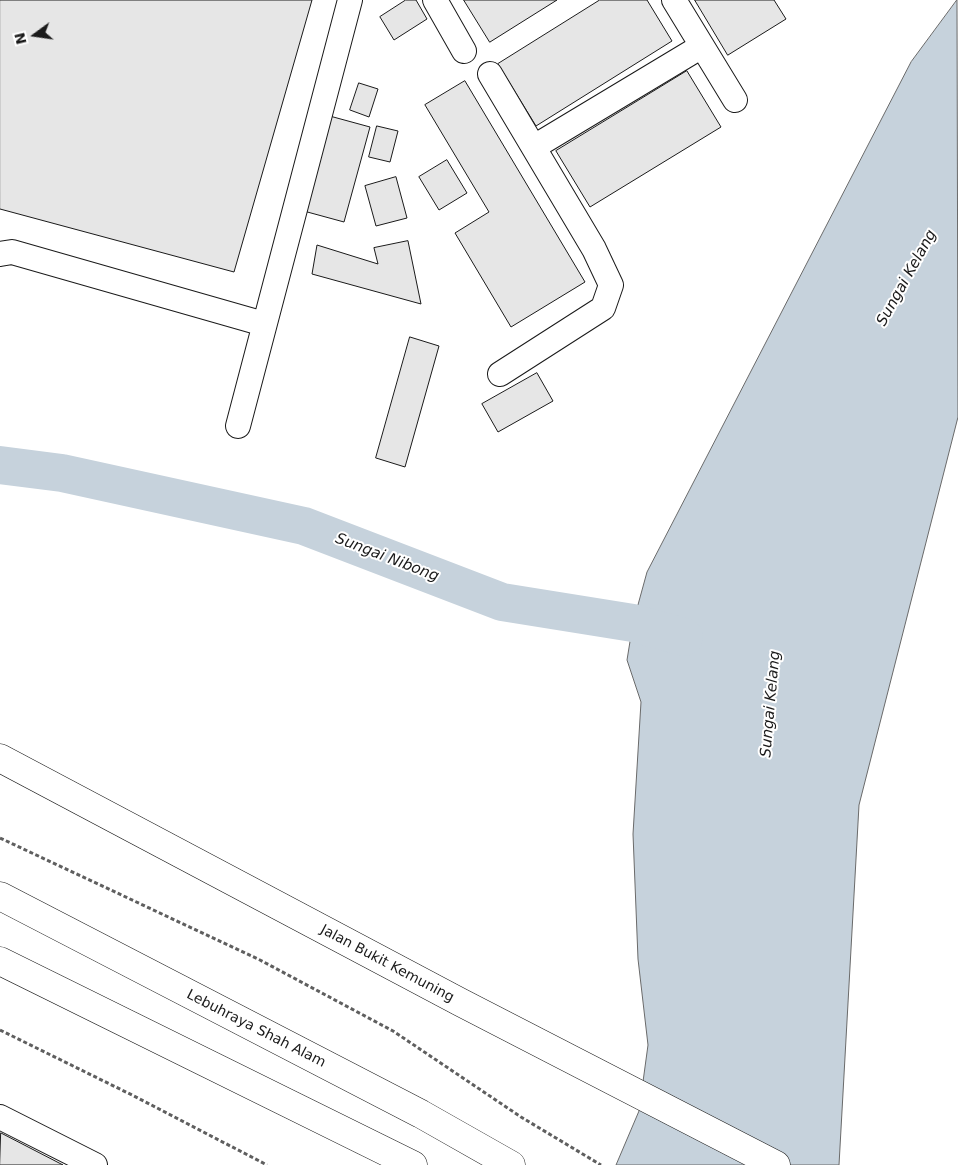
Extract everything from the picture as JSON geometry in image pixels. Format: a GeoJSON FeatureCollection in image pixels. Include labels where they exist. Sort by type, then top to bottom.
{"type":"FeatureCollection","features":[{"type":"Feature","properties":{"kind":"main road","name":"Jalan Bukit Kemuning"},"geometry":{"type":"LineString","coordinates":[[0,758],[460,1002],[776,1165]]}},
{"type":"Feature","properties":{"kind":"main road","name":"Lebuhraya Shah Alam"},"geometry":{"type":"LineString","coordinates":[[0,896],[421,1114],[510,1165]]}},
{"type":"Feature","properties":{"kind":"main road"},"geometry":{"type":"LineString","coordinates":[[0,961],[409,1163]]}},
{"type":"Feature","properties":{"kind":"lane"},"geometry":{"type":"LineString","coordinates":[[238,426],[350,0]]}},
{"type":"Feature","properties":{"kind":"lane"},"geometry":{"type":"LineString","coordinates":[[435,0],[464,51]]}},
{"type":"Feature","properties":{"kind":"lane"},"geometry":{"type":"LineString","coordinates":[[674,0],[735,100]]}},
{"type":"Feature","properties":{"kind":"lane"},"geometry":{"type":"LineString","coordinates":[[534,148],[702,46]]}},
{"type":"Feature","properties":{"kind":"lane"},"geometry":{"type":"LineString","coordinates":[[490,74],[594,249],[610,285],[603,308],[500,374]]}},
{"type":"Feature","properties":{"kind":"lane"},"geometry":{"type":"LineString","coordinates":[[0,254],[12,252],[264,324]]}},
{"type":"Feature","properties":{"kind":"lane"},"geometry":{"type":"LineString","coordinates":[[0,1117],[96,1165]]}},
{"type":"Feature","properties":{"kind":"path"},"geometry":{"type":"LineString","coordinates":[[0,838],[260,960],[393,1032],[521,1117],[601,1165]]}},
{"type":"Feature","properties":{"kind":"path"},"geometry":{"type":"LineString","coordinates":[[0,1030],[268,1165]]}},
{"type":"Feature","properties":{"kind":"water","name":"Sungai Kelang"},"geometry":{"type":"Polygon","coordinates":[[[957,0],[958,417],[859,805],[839,1165],[616,1165],[639,1111],[648,1045],[638,959],[633,834],[641,702],[627,660],[633,623],[647,572],[911,62],[957,0]]]}},
{"type":"Feature","properties":{"kind":"building"},"geometry":{"type":"Polygon","coordinates":[[[0,0],[312,0],[234,272],[0,209],[0,0]]]}},
{"type":"Feature","properties":{"kind":"building"},"geometry":{"type":"Polygon","coordinates":[[[406,0],[416,0],[427,19],[394,40],[380,17],[406,0]]]}},
{"type":"Feature","properties":{"kind":"building"},"geometry":{"type":"Polygon","coordinates":[[[464,0],[557,0],[490,42],[464,0]]]}},
{"type":"Feature","properties":{"kind":"building"},"geometry":{"type":"Polygon","coordinates":[[[600,0],[647,0],[672,41],[536,126],[498,64],[600,0]]]}},
{"type":"Feature","properties":{"kind":"building"},"geometry":{"type":"Polygon","coordinates":[[[695,0],[774,0],[786,19],[728,55],[695,0]]]}},
{"type":"Feature","properties":{"kind":"building"},"geometry":{"type":"Polygon","coordinates":[[[687,71],[721,127],[590,207],[556,151],[687,71]]]}},
{"type":"Feature","properties":{"kind":"building"},"geometry":{"type":"Polygon","coordinates":[[[465,81],[585,282],[511,327],[455,233],[489,212],[425,105],[465,81]]]}},
{"type":"Feature","properties":{"kind":"building"},"geometry":{"type":"Polygon","coordinates":[[[359,83],[378,89],[369,117],[350,110],[359,83]]]}},
{"type":"Feature","properties":{"kind":"building"},"geometry":{"type":"Polygon","coordinates":[[[326,115],[370,127],[344,222],[300,210],[326,115]]]}},
{"type":"Feature","properties":{"kind":"building"},"geometry":{"type":"Polygon","coordinates":[[[377,126],[398,131],[390,162],[369,157],[377,126]]]}},
{"type":"Feature","properties":{"kind":"building"},"geometry":{"type":"Polygon","coordinates":[[[447,160],[467,193],[439,210],[419,177],[447,160]]]}},
{"type":"Feature","properties":{"kind":"building"},"geometry":{"type":"Polygon","coordinates":[[[396,177],[407,218],[376,226],[365,186],[396,177]]]}},
{"type":"Feature","properties":{"kind":"building"},"geometry":{"type":"Polygon","coordinates":[[[408,241],[421,304],[312,274],[317,245],[378,264],[374,248],[408,241]]]}},
{"type":"Feature","properties":{"kind":"building"},"geometry":{"type":"Polygon","coordinates":[[[410,337],[439,346],[405,467],[376,458],[410,337]]]}},
{"type":"Feature","properties":{"kind":"building"},"geometry":{"type":"Polygon","coordinates":[[[537,373],[553,401],[498,432],[482,404],[537,373]]]}},
{"type":"Feature","properties":{"kind":"building"},"geometry":{"type":"Polygon","coordinates":[[[1,1133],[63,1165],[0,1165],[1,1133]]]}},
{"type":"Feature","properties":{"kind":"waterway","name":"Sungai Nibong"},"geometry":{"type":"LineString","coordinates":[[0,465],[62,473],[304,526],[502,602],[633,623],[684,637]]}}]}
